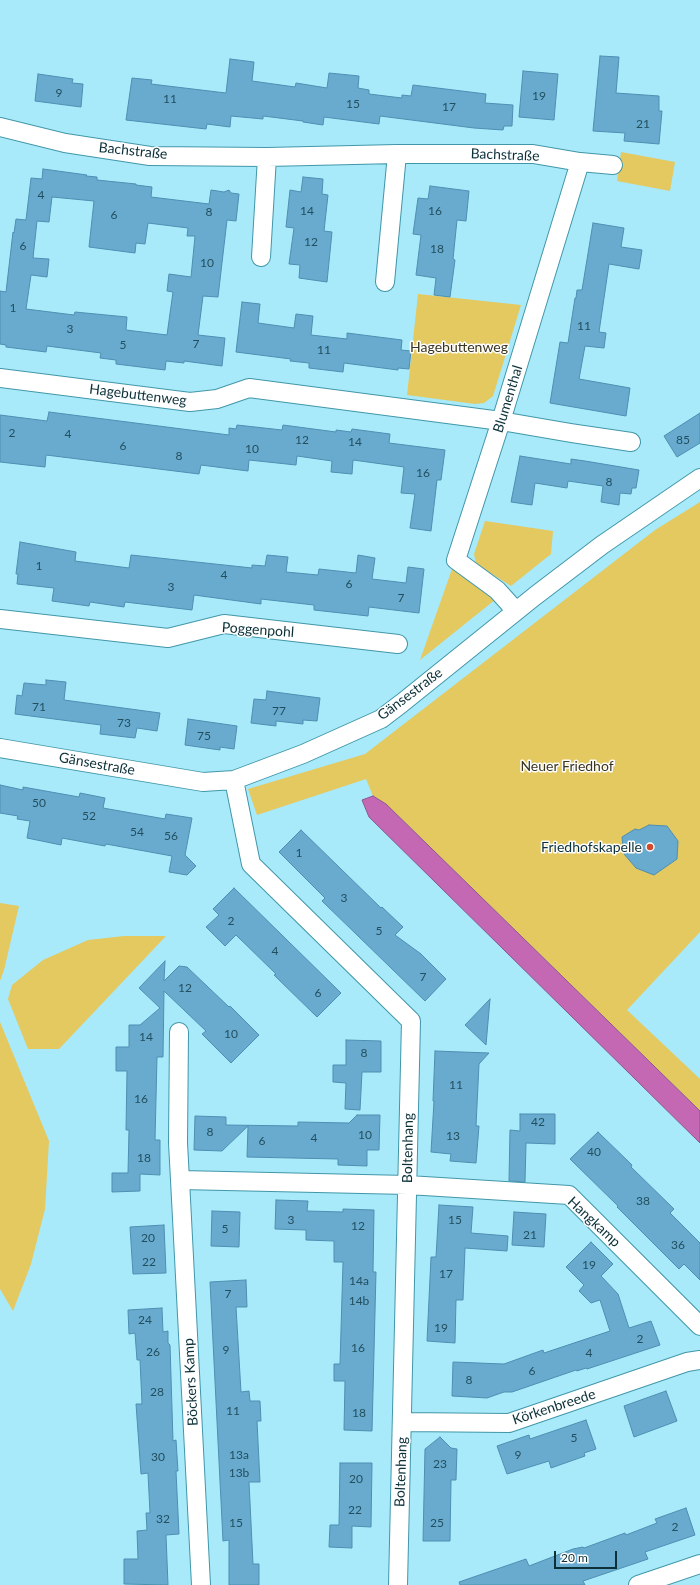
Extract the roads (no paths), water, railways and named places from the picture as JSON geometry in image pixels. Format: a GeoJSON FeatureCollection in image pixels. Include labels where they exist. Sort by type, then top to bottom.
{"type":"FeatureCollection","features":[{"type":"Feature","properties":{"kind":"street","name":"Bachstraße"},"geometry":{"type":"LineString","coordinates":[[0,130],[65,143],[150,156],[267,157],[398,154],[533,154],[580,162],[613,165]]}},
{"type":"Feature","properties":{"kind":"street"},"geometry":{"type":"LineString","coordinates":[[385,282],[398,154]]}},
{"type":"Feature","properties":{"kind":"street"},"geometry":{"type":"LineString","coordinates":[[261,257],[267,157]]}},
{"type":"Feature","properties":{"kind":"street","name":"Blumenthal"},"geometry":{"type":"LineString","coordinates":[[516,611],[497,590],[456,560],[501,421],[580,162]]}},
{"type":"Feature","properties":{"kind":"street","name":"Hagebuttenweg"},"geometry":{"type":"LineString","coordinates":[[0,378],[190,402],[217,399],[249,388],[501,421],[631,442]]}},
{"type":"Feature","properties":{"kind":"street","name":"Gänsestraße"},"geometry":{"type":"LineString","coordinates":[[0,748],[203,782],[234,780],[304,754],[381,719],[516,611],[602,545],[700,478]]}},
{"type":"Feature","properties":{"kind":"street","name":"Poggenpohl"},"geometry":{"type":"LineString","coordinates":[[0,618],[168,638],[224,624],[398,644]]}},
{"type":"Feature","properties":{"kind":"street","name":"Boltenhang"},"geometry":{"type":"LineString","coordinates":[[234,780],[251,864],[410,1021],[403,1422],[398,1585]]}},
{"type":"Feature","properties":{"kind":"street","name":"Böckers Kamp"},"geometry":{"type":"LineString","coordinates":[[179,1032],[178,1143],[201,1585]]}},
{"type":"Feature","properties":{"kind":"street"},"geometry":{"type":"LineString","coordinates":[[180,1180],[408,1185]]}},
{"type":"Feature","properties":{"kind":"street","name":"Hangkamp"},"geometry":{"type":"LineString","coordinates":[[408,1185],[569,1195],[700,1326]]}},
{"type":"Feature","properties":{"kind":"street","name":"Körkenbreede"},"geometry":{"type":"LineString","coordinates":[[403,1422],[508,1423],[687,1362],[700,1360]]}},
{"type":"Feature","properties":{"kind":"street"},"geometry":{"type":"LineString","coordinates":[[638,1585],[700,1564]]}},
{"type":"Feature","properties":{"kind":"place","name":"Friedhofskapelle"},"geometry":{"type":"Point","coordinates":[650,847]}},
{"type":"Feature","properties":{"kind":"park label","name":"Neuer Friedhof"},"geometry":{"type":"Point","coordinates":[567,766]}}]}
